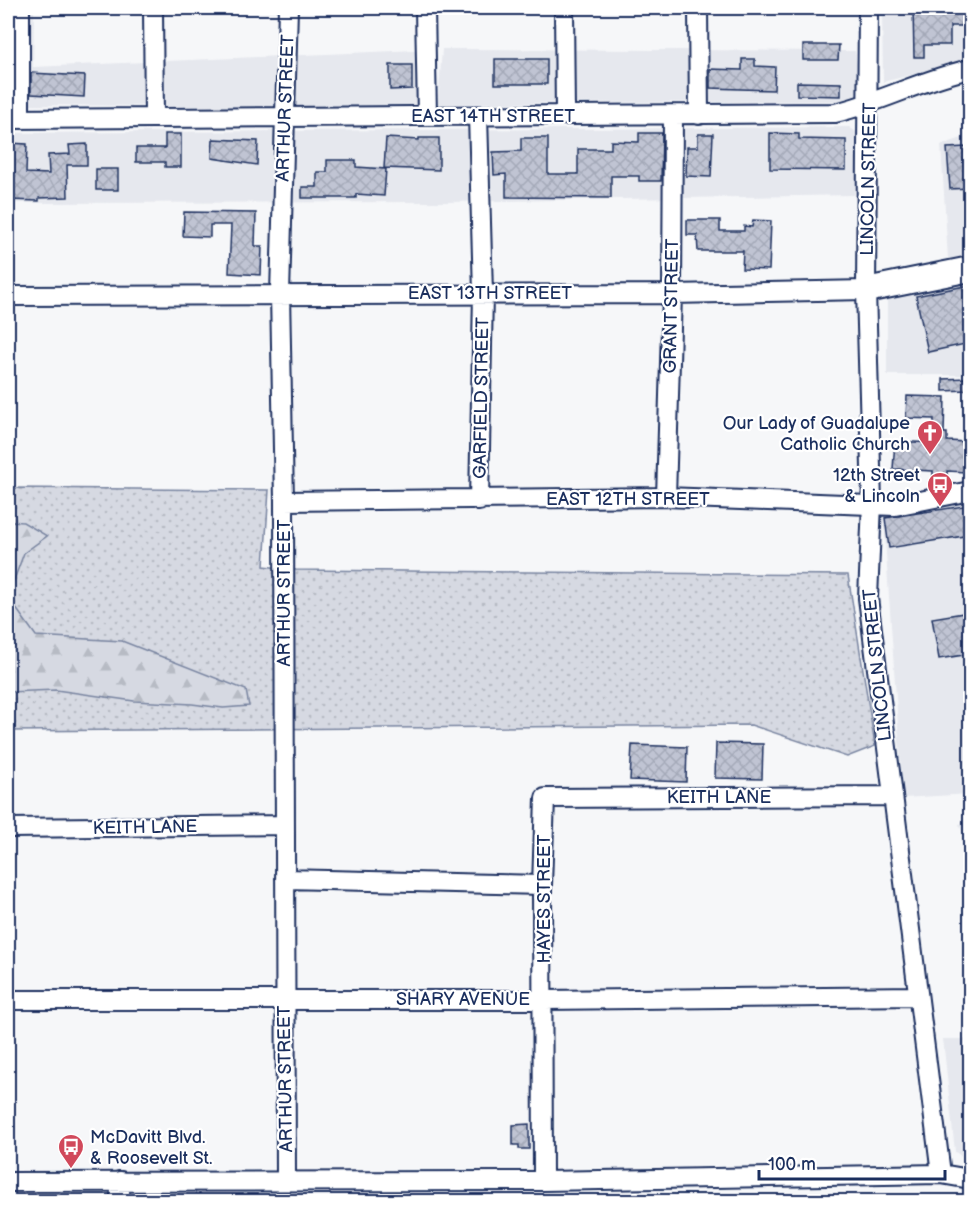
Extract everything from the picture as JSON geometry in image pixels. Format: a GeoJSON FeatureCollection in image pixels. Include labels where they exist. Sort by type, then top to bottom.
{"type":"FeatureCollection","features":[{"type":"Feature","properties":{"kind":"main road","name":"EAST 13TH STREET"},"geometry":{"type":"LineString","coordinates":[[867,290],[970,269]]}},
{"type":"Feature","properties":{"kind":"street"},"geometry":{"type":"LineString","coordinates":[[14,118],[20,8]]}},
{"type":"Feature","properties":{"kind":"street"},"geometry":{"type":"LineString","coordinates":[[153,8],[154,118]]}},
{"type":"Feature","properties":{"kind":"street","name":"ARTHUR STREET"},"geometry":{"type":"LineString","coordinates":[[286,1179],[284,501],[280,294],[281,209],[287,117],[288,8]]}},
{"type":"Feature","properties":{"kind":"street"},"geometry":{"type":"LineString","coordinates":[[425,8],[427,116]]}},
{"type":"Feature","properties":{"kind":"street"},"geometry":{"type":"LineString","coordinates":[[564,8],[565,115]]}},
{"type":"Feature","properties":{"kind":"street"},"geometry":{"type":"LineString","coordinates":[[698,8],[699,115]]}},
{"type":"Feature","properties":{"kind":"street","name":"LINCOLN STREET"},"geometry":{"type":"LineString","coordinates":[[868,8],[867,290],[872,504],[868,598],[941,1174]]}},
{"type":"Feature","properties":{"kind":"street","name":"EAST 14TH STREET"},"geometry":{"type":"LineString","coordinates":[[14,118],[836,113],[868,105],[914,84],[970,69]]}},
{"type":"Feature","properties":{"kind":"street","name":"GRANT STREET"},"geometry":{"type":"LineString","coordinates":[[666,497],[672,294],[673,115]]}},
{"type":"Feature","properties":{"kind":"street","name":"GARFIELD STREET"},"geometry":{"type":"LineString","coordinates":[[478,116],[483,293],[479,501]]}},
{"type":"Feature","properties":{"kind":"street","name":"EAST 13TH STREET"},"geometry":{"type":"LineString","coordinates":[[8,296],[672,294],[867,290]]}},
{"type":"Feature","properties":{"kind":"street","name":"EAST 12TH STREET"},"geometry":{"type":"LineString","coordinates":[[284,501],[479,501],[666,497],[895,506],[970,491]]}},
{"type":"Feature","properties":{"kind":"street","name":"KEITH LANE"},"geometry":{"type":"LineString","coordinates":[[545,798],[892,796]]}},
{"type":"Feature","properties":{"kind":"street","name":"HAYES STREET"},"geometry":{"type":"LineString","coordinates":[[543,1181],[542,885],[545,798]]}},
{"type":"Feature","properties":{"kind":"street","name":"KEITH LANE"},"geometry":{"type":"LineString","coordinates":[[8,828],[284,825]]}},
{"type":"Feature","properties":{"kind":"street"},"geometry":{"type":"LineString","coordinates":[[285,879],[542,885]]}},
{"type":"Feature","properties":{"kind":"street","name":"SHARY AVENUE"},"geometry":{"type":"LineString","coordinates":[[8,1000],[284,998],[544,1000],[918,996]]}},
{"type":"Feature","properties":{"kind":"street"},"geometry":{"type":"LineString","coordinates":[[8,1182],[286,1179],[543,1181],[941,1174],[970,1179]]}},
{"type":"Feature","properties":{"kind":"street"},"geometry":{"type":"LineString","coordinates":[[120,1181],[120,1202]]}},
{"type":"Feature","properties":{"kind":"shaded area"},"geometry":{"type":"Polygon","coordinates":[[[8,8],[34,8],[33,67],[417,50],[417,108],[8,105],[8,8]]]}},
{"type":"Feature","properties":{"kind":"shaded area"},"geometry":{"type":"Polygon","coordinates":[[[882,8],[970,8],[970,60],[883,82],[882,8]]]}},
{"type":"Feature","properties":{"kind":"shaded area"},"geometry":{"type":"Polygon","coordinates":[[[442,49],[855,51],[862,95],[848,101],[438,104],[442,49]]]}},
{"type":"Feature","properties":{"kind":"shaded area"},"geometry":{"type":"Polygon","coordinates":[[[965,84],[970,84],[970,255],[948,259],[941,145],[962,138],[965,84]]]}},
{"type":"Feature","properties":{"kind":"shaded area"},"geometry":{"type":"Polygon","coordinates":[[[849,127],[858,133],[859,155],[854,195],[446,202],[8,203],[8,133],[849,127]]]}},
{"type":"Feature","properties":{"kind":"shaded area"},"geometry":{"type":"Polygon","coordinates":[[[970,279],[970,375],[887,375],[887,296],[970,279]]]}},
{"type":"Feature","properties":{"kind":"shaded area"},"geometry":{"type":"Polygon","coordinates":[[[970,496],[970,794],[903,798],[883,510],[970,496]]]}},
{"type":"Feature","properties":{"kind":"shaded area"},"geometry":{"type":"Polygon","coordinates":[[[970,822],[970,850],[959,824],[970,822]]]}},
{"type":"Feature","properties":{"kind":"shaded area"},"geometry":{"type":"Polygon","coordinates":[[[943,1039],[970,1039],[970,1161],[955,1152],[943,1039]]]}},
{"type":"Feature","properties":{"kind":"green space"},"geometry":{"type":"Polygon","coordinates":[[[8,488],[269,490],[264,566],[296,570],[848,575],[875,746],[847,757],[751,725],[8,731],[8,488]]]}},
{"type":"Feature","properties":{"kind":"green space"},"geometry":{"type":"Polygon","coordinates":[[[8,521],[23,522],[47,536],[24,553],[8,596],[8,521]]]}},
{"type":"Feature","properties":{"kind":"green space"},"geometry":{"type":"Polygon","coordinates":[[[8,597],[36,636],[122,641],[246,690],[249,706],[223,708],[134,701],[56,690],[8,692],[8,597]]]}},
{"type":"Feature","properties":{"kind":"building"},"geometry":{"type":"Polygon","coordinates":[[[913,8],[968,8],[967,26],[950,26],[950,45],[924,45],[924,57],[914,57],[913,8]]]}},
{"type":"Feature","properties":{"kind":"building"},"geometry":{"type":"Polygon","coordinates":[[[803,45],[839,45],[838,60],[803,60],[803,45]]]}},
{"type":"Feature","properties":{"kind":"building"},"geometry":{"type":"Polygon","coordinates":[[[495,59],[547,59],[547,84],[495,84],[495,59]]]}},
{"type":"Feature","properties":{"kind":"building"},"geometry":{"type":"Polygon","coordinates":[[[742,59],[755,59],[755,66],[775,67],[774,90],[710,88],[710,69],[742,70],[742,59]]]}},
{"type":"Feature","properties":{"kind":"building"},"geometry":{"type":"Polygon","coordinates":[[[390,65],[412,65],[412,89],[390,90],[390,65]]]}},
{"type":"Feature","properties":{"kind":"building"},"geometry":{"type":"Polygon","coordinates":[[[31,73],[85,76],[84,97],[31,94],[31,73]]]}},
{"type":"Feature","properties":{"kind":"building"},"geometry":{"type":"Polygon","coordinates":[[[797,82],[841,83],[841,96],[797,95],[797,82]]]}},
{"type":"Feature","properties":{"kind":"building"},"geometry":{"type":"Polygon","coordinates":[[[639,133],[662,133],[661,181],[639,181],[639,176],[611,176],[611,198],[506,197],[506,174],[494,175],[493,152],[521,151],[521,138],[548,138],[548,174],[578,174],[578,149],[611,149],[611,141],[639,142],[639,133]]]}},
{"type":"Feature","properties":{"kind":"building"},"geometry":{"type":"Polygon","coordinates":[[[770,133],[799,134],[799,139],[846,140],[846,170],[770,169],[770,133]]]}},
{"type":"Feature","properties":{"kind":"building"},"geometry":{"type":"Polygon","coordinates":[[[165,134],[181,134],[181,167],[165,167],[165,162],[136,162],[136,148],[165,148],[165,134]]]}},
{"type":"Feature","properties":{"kind":"building"},"geometry":{"type":"Polygon","coordinates":[[[698,134],[713,134],[711,177],[686,176],[687,147],[698,147],[698,134]]]}},
{"type":"Feature","properties":{"kind":"building"},"geometry":{"type":"Polygon","coordinates":[[[386,138],[419,140],[419,138],[439,138],[439,170],[384,168],[386,138]]]}},
{"type":"Feature","properties":{"kind":"building"},"geometry":{"type":"Polygon","coordinates":[[[213,139],[258,141],[257,165],[212,158],[213,139]]]}},
{"type":"Feature","properties":{"kind":"building"},"geometry":{"type":"Polygon","coordinates":[[[8,143],[27,144],[26,173],[49,174],[48,155],[70,154],[69,145],[87,144],[87,165],[67,165],[68,197],[39,198],[39,201],[8,200],[8,143]]]}},
{"type":"Feature","properties":{"kind":"building"},"geometry":{"type":"Polygon","coordinates":[[[966,147],[967,158],[970,158],[970,188],[950,189],[947,148],[966,147]]]}},
{"type":"Feature","properties":{"kind":"building"},"geometry":{"type":"Polygon","coordinates":[[[327,160],[356,160],[356,167],[386,169],[384,196],[356,194],[356,198],[302,198],[302,187],[317,187],[317,172],[327,172],[327,160]]]}},
{"type":"Feature","properties":{"kind":"building"},"geometry":{"type":"Polygon","coordinates":[[[96,169],[118,169],[118,190],[96,190],[96,169]]]}},
{"type":"Feature","properties":{"kind":"building"},"geometry":{"type":"Polygon","coordinates":[[[184,212],[256,213],[255,246],[262,246],[261,275],[229,273],[231,225],[210,225],[210,237],[183,236],[184,212]]]}},
{"type":"Feature","properties":{"kind":"building"},"geometry":{"type":"Polygon","coordinates":[[[687,220],[720,220],[720,231],[744,231],[744,226],[752,227],[753,220],[771,221],[769,270],[742,269],[743,251],[698,251],[697,235],[687,235],[687,220]]]}},
{"type":"Feature","properties":{"kind":"building"},"geometry":{"type":"Polygon","coordinates":[[[970,285],[970,343],[928,352],[916,296],[970,285]]]}},
{"type":"Feature","properties":{"kind":"building"},"geometry":{"type":"Polygon","coordinates":[[[967,378],[967,390],[943,391],[943,379],[967,378]]]}},
{"type":"Feature","properties":{"kind":"building","name":"Our Lady of Guadalupe Catholic Church"},"geometry":{"type":"Polygon","coordinates":[[[907,396],[945,397],[944,433],[947,433],[947,441],[967,442],[966,472],[947,471],[947,480],[933,479],[933,471],[893,469],[895,441],[933,443],[934,419],[906,418],[907,396]]]}},
{"type":"Feature","properties":{"kind":"building"},"geometry":{"type":"Polygon","coordinates":[[[970,505],[970,535],[889,548],[885,518],[970,505]]]}},
{"type":"Feature","properties":{"kind":"building"},"geometry":{"type":"Polygon","coordinates":[[[970,612],[970,654],[939,659],[932,618],[970,612]]]}},
{"type":"Feature","properties":{"kind":"building"},"geometry":{"type":"Polygon","coordinates":[[[716,743],[763,744],[762,779],[715,778],[716,743]]]}},
{"type":"Feature","properties":{"kind":"building"},"geometry":{"type":"Polygon","coordinates":[[[632,745],[687,747],[686,782],[630,780],[632,745]]]}},
{"type":"Feature","properties":{"kind":"building"},"geometry":{"type":"Polygon","coordinates":[[[529,1124],[529,1149],[519,1149],[519,1145],[513,1145],[513,1125],[529,1124]]]}},
{"type":"Feature","properties":{"kind":"place","name":"Our Lady of Guadalupe Catholic Church"},"geometry":{"type":"Point","coordinates":[930,456]}},
{"type":"Feature","properties":{"kind":"place","name":"12th Street & Lincoln"},"geometry":{"type":"Point","coordinates":[940,508]}},
{"type":"Feature","properties":{"kind":"place","name":"McDavitt Blvd. & Roosevelt St."},"geometry":{"type":"Point","coordinates":[71,1170]}}]}
